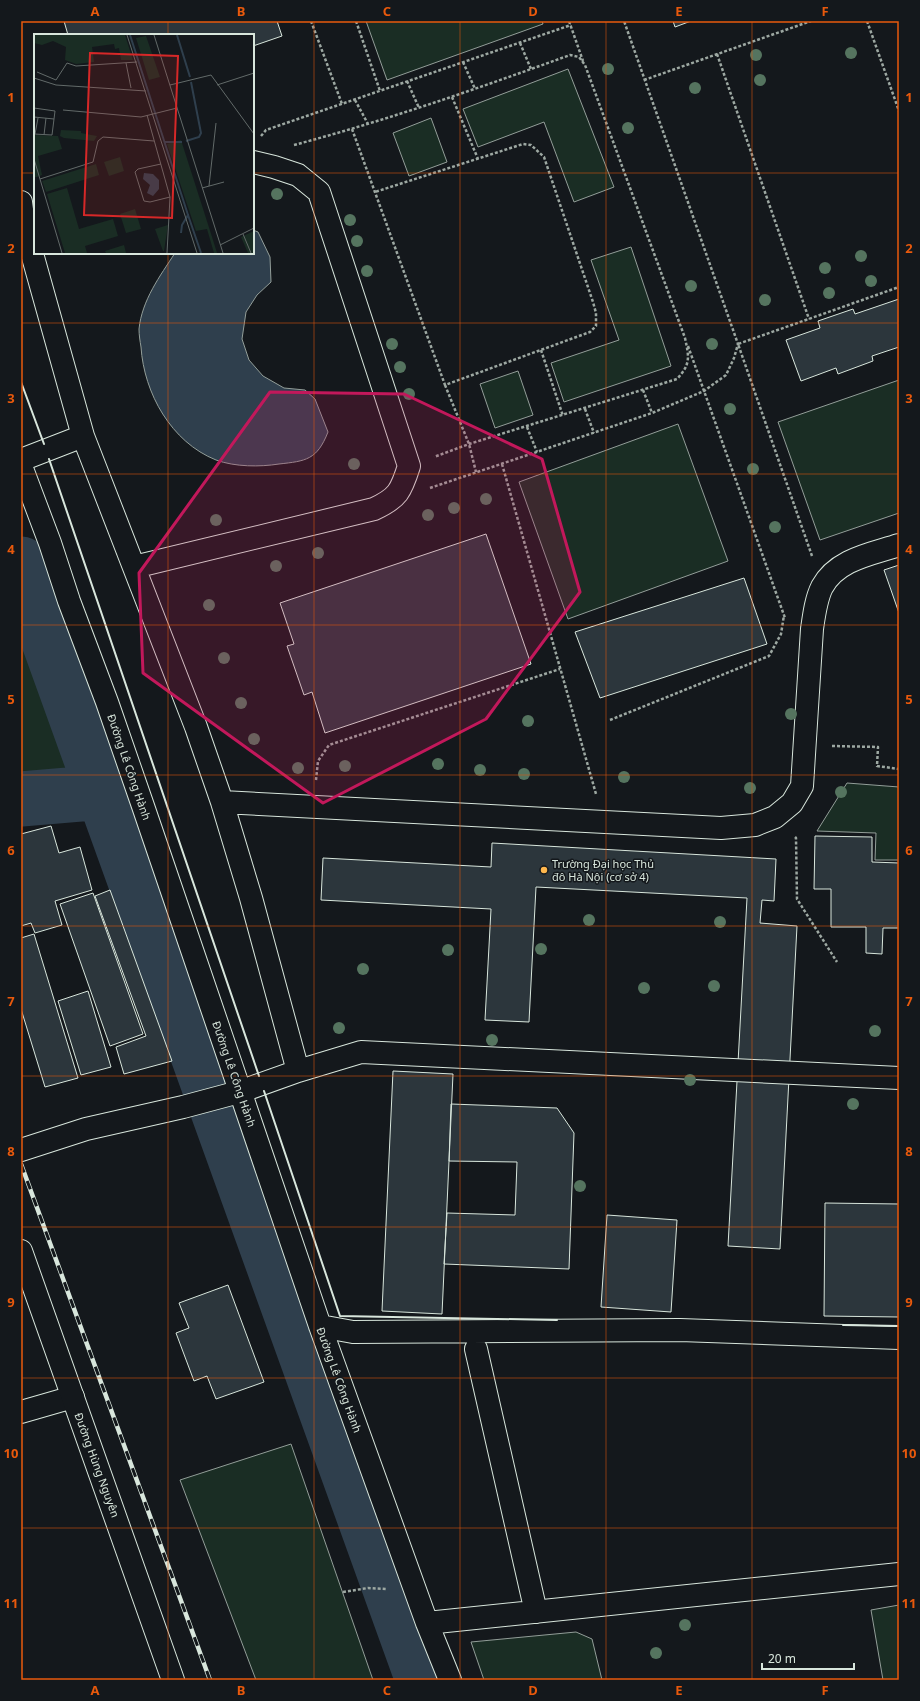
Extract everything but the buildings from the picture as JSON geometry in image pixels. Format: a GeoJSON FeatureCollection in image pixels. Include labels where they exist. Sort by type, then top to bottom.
{"type":"FeatureCollection","features":[{"type":"Feature","properties":{"kind":"main road"},"geometry":{"type":"LineString","coordinates":[[134,567],[374,509],[391,501],[403,485],[409,466],[319,192],[298,175],[254,162]]}},
{"type":"Feature","properties":{"kind":"main road"},"geometry":{"type":"LineString","coordinates":[[21,202],[30,223],[34,239]]}},
{"type":"Feature","properties":{"kind":"main road"},"geometry":{"type":"LineString","coordinates":[[38,254],[84,436],[196,727],[222,802],[251,898],[298,1071]]}},
{"type":"Feature","properties":{"kind":"main road"},"geometry":{"type":"LineString","coordinates":[[21,460],[84,436]]}},
{"type":"Feature","properties":{"kind":"main road","name":"Đường Lê Công Hành"},"geometry":{"type":"LineString","coordinates":[[21,466],[50,543],[69,601],[107,702],[135,783],[231,1094],[257,1139],[320,1326],[411,1580],[450,1680]]}},
{"type":"Feature","properties":{"kind":"main road"},"geometry":{"type":"LineString","coordinates":[[222,802],[721,828],[755,825],[774,817],[792,803],[802,786],[812,628],[816,603],[822,587],[831,574],[843,564],[899,545]]}},
{"type":"Feature","properties":{"kind":"main road"},"geometry":{"type":"LineString","coordinates":[[21,1150],[86,1129],[231,1094],[298,1071],[361,1052],[899,1078]]}},
{"type":"Feature","properties":{"kind":"main road","name":"Đường Hùng Nguyên"},"geometry":{"type":"LineString","coordinates":[[21,1251],[173,1680]]}},
{"type":"Feature","properties":{"kind":"main road"},"geometry":{"type":"LineString","coordinates":[[320,1326],[353,1332],[680,1330],[899,1338]]}},
{"type":"Feature","properties":{"kind":"main road"},"geometry":{"type":"LineString","coordinates":[[476,1349],[536,1612]]}},
{"type":"Feature","properties":{"kind":"main road"},"geometry":{"type":"LineString","coordinates":[[21,1412],[73,1397]]}},
{"type":"Feature","properties":{"kind":"main road"},"geometry":{"type":"LineString","coordinates":[[427,1623],[899,1574]]}},
{"type":"Feature","properties":{"kind":"path"},"geometry":{"type":"LineString","coordinates":[[311,21],[342,104]]}},
{"type":"Feature","properties":{"kind":"path"},"geometry":{"type":"LineString","coordinates":[[356,21],[380,91]]}},
{"type":"Feature","properties":{"kind":"path"},"geometry":{"type":"LineString","coordinates":[[569,21],[685,338],[786,622]]}},
{"type":"Feature","properties":{"kind":"path"},"geometry":{"type":"LineString","coordinates":[[624,21],[822,587]]}},
{"type":"Feature","properties":{"kind":"path"},"geometry":{"type":"LineString","coordinates":[[644,80],[811,21]]}},
{"type":"Feature","properties":{"kind":"path"},"geometry":{"type":"LineString","coordinates":[[867,21],[899,111]]}},
{"type":"Feature","properties":{"kind":"path"},"geometry":{"type":"LineString","coordinates":[[257,140],[266,130],[571,25]]}},
{"type":"Feature","properties":{"kind":"path"},"geometry":{"type":"LineString","coordinates":[[520,43],[530,70]]}},
{"type":"Feature","properties":{"kind":"path"},"geometry":{"type":"LineString","coordinates":[[717,54],[810,319]]}},
{"type":"Feature","properties":{"kind":"path"},"geometry":{"type":"LineString","coordinates":[[291,145],[352,129],[419,108],[570,55],[579,56],[585,65]]}},
{"type":"Feature","properties":{"kind":"path"},"geometry":{"type":"LineString","coordinates":[[463,62],[475,89]]}},
{"type":"Feature","properties":{"kind":"path"},"geometry":{"type":"LineString","coordinates":[[407,81],[419,108]]}},
{"type":"Feature","properties":{"kind":"path"},"geometry":{"type":"LineString","coordinates":[[452,97],[478,159]]}},
{"type":"Feature","properties":{"kind":"path"},"geometry":{"type":"LineString","coordinates":[[355,100],[368,124]]}},
{"type":"Feature","properties":{"kind":"path"},"geometry":{"type":"LineString","coordinates":[[352,129],[445,385],[469,444],[476,472]]}},
{"type":"Feature","properties":{"kind":"path"},"geometry":{"type":"LineString","coordinates":[[375,192],[523,144],[531,144],[540,151],[544,157],[593,302],[596,313],[596,326],[590,332],[445,385]]}},
{"type":"Feature","properties":{"kind":"path"},"geometry":{"type":"LineString","coordinates":[[738,344],[899,287]]}},
{"type":"Feature","properties":{"kind":"path"},"geometry":{"type":"LineString","coordinates":[[409,466],[469,444],[563,416],[677,379],[684,370],[689,358],[685,338]]}},
{"type":"Feature","properties":{"kind":"path"},"geometry":{"type":"LineString","coordinates":[[391,501],[652,414],[704,391],[726,375],[734,358],[738,344]]}},
{"type":"Feature","properties":{"kind":"path"},"geometry":{"type":"LineString","coordinates":[[541,350],[563,416]]}},
{"type":"Feature","properties":{"kind":"path"},"geometry":{"type":"LineString","coordinates":[[644,390],[652,414]]}},
{"type":"Feature","properties":{"kind":"path"},"geometry":{"type":"LineString","coordinates":[[585,409],[594,433]]}},
{"type":"Feature","properties":{"kind":"path"},"geometry":{"type":"LineString","coordinates":[[527,427],[537,452]]}},
{"type":"Feature","properties":{"kind":"path"},"geometry":{"type":"LineString","coordinates":[[502,464],[603,821]]}},
{"type":"Feature","properties":{"kind":"path"},"geometry":{"type":"LineString","coordinates":[[610,720],[769,656],[781,634],[784,615]]}},
{"type":"Feature","properties":{"kind":"path"},"geometry":{"type":"LineString","coordinates":[[314,806],[318,761],[329,745],[560,670]]}},
{"type":"Feature","properties":{"kind":"path"},"geometry":{"type":"LineString","coordinates":[[804,746],[878,747],[877,766],[899,768]]}},
{"type":"Feature","properties":{"kind":"path"},"geometry":{"type":"LineString","coordinates":[[774,817],[796,838],[797,899],[837,962]]}},
{"type":"Feature","properties":{"kind":"path"},"geometry":{"type":"LineString","coordinates":[[343,1592],[368,1588],[387,1590],[411,1580]]}},
{"type":"Feature","properties":{"kind":"highlighted area"},"geometry":{"type":"Polygon","coordinates":[[[270,392],[404,394],[542,459],[580,592],[486,719],[323,803],[143,673],[139,573],[270,392]]]}},
{"type":"Feature","properties":{"kind":"green space"},"geometry":{"type":"Polygon","coordinates":[[[366,21],[542,21],[543,24],[387,80],[366,21]]]}},
{"type":"Feature","properties":{"kind":"green space"},"geometry":{"type":"Polygon","coordinates":[[[568,69],[614,187],[574,202],[544,122],[478,147],[463,109],[568,69]]]}},
{"type":"Feature","properties":{"kind":"green space"},"geometry":{"type":"Polygon","coordinates":[[[431,118],[447,162],[409,176],[393,133],[431,118]]]}},
{"type":"Feature","properties":{"kind":"green space"},"geometry":{"type":"Polygon","coordinates":[[[631,247],[671,366],[564,402],[551,363],[619,340],[591,260],[631,247]]]}},
{"type":"Feature","properties":{"kind":"green space"},"geometry":{"type":"Polygon","coordinates":[[[518,371],[533,415],[495,428],[480,384],[518,371]]]}},
{"type":"Feature","properties":{"kind":"green space"},"geometry":{"type":"Polygon","coordinates":[[[899,380],[899,513],[820,540],[778,422],[899,380]]]}},
{"type":"Feature","properties":{"kind":"green space"},"geometry":{"type":"Polygon","coordinates":[[[678,424],[728,561],[568,619],[519,482],[678,424]]]}},
{"type":"Feature","properties":{"kind":"green space"},"geometry":{"type":"Polygon","coordinates":[[[21,608],[82,772],[21,795],[21,608]]]}},
{"type":"Feature","properties":{"kind":"green space"},"geometry":{"type":"Polygon","coordinates":[[[847,783],[899,787],[899,860],[875,860],[876,833],[817,831],[847,783]]]}},
{"type":"Feature","properties":{"kind":"green space"},"geometry":{"type":"Polygon","coordinates":[[[291,1444],[373,1680],[256,1680],[180,1480],[291,1444]]]}},
{"type":"Feature","properties":{"kind":"green space"},"geometry":{"type":"Polygon","coordinates":[[[899,1605],[899,1680],[883,1680],[871,1610],[899,1605]]]}},
{"type":"Feature","properties":{"kind":"green space"},"geometry":{"type":"Polygon","coordinates":[[[576,1632],[592,1639],[602,1680],[484,1680],[471,1642],[576,1632]]]}},
{"type":"Feature","properties":{"kind":"water"},"geometry":{"type":"Polygon","coordinates":[[[254,230],[258,232],[270,257],[271,282],[257,295],[246,312],[242,339],[249,360],[263,376],[284,388],[305,390],[315,399],[328,432],[320,448],[315,454],[296,462],[272,465],[256,466],[231,464],[216,460],[200,452],[173,428],[154,398],[148,382],[143,364],[139,329],[144,308],[152,289],[174,254],[254,254],[254,230]]]}},
{"type":"Feature","properties":{"kind":"waterway"},"geometry":{"type":"LineString","coordinates":[[21,564],[423,1680]]}},
{"type":"Feature","properties":{"kind":"waterway"},"geometry":{"type":"LineString","coordinates":[[21,799],[104,792]]}},
{"type":"Feature","properties":{"kind":"railway"},"geometry":{"type":"LineString","coordinates":[[21,1164],[210,1680]]}},
{"type":"Feature","properties":{"kind":"wall"},"geometry":{"type":"LineString","coordinates":[[21,382],[44,444]]}},
{"type":"Feature","properties":{"kind":"wall"},"geometry":{"type":"LineString","coordinates":[[49,459],[259,1076]]}},
{"type":"Feature","properties":{"kind":"wall"},"geometry":{"type":"LineString","coordinates":[[264,1091],[340,1316],[557,1320]]}},
{"type":"Feature","properties":{"kind":"wall"},"geometry":{"type":"LineString","coordinates":[[843,1325],[899,1326]]}},
{"type":"Feature","properties":{"kind":"place","name":"Trường Đại học Thủ đô Hà Nội (cơ sở 4)"},"geometry":{"type":"Point","coordinates":[544,870]}}]}
